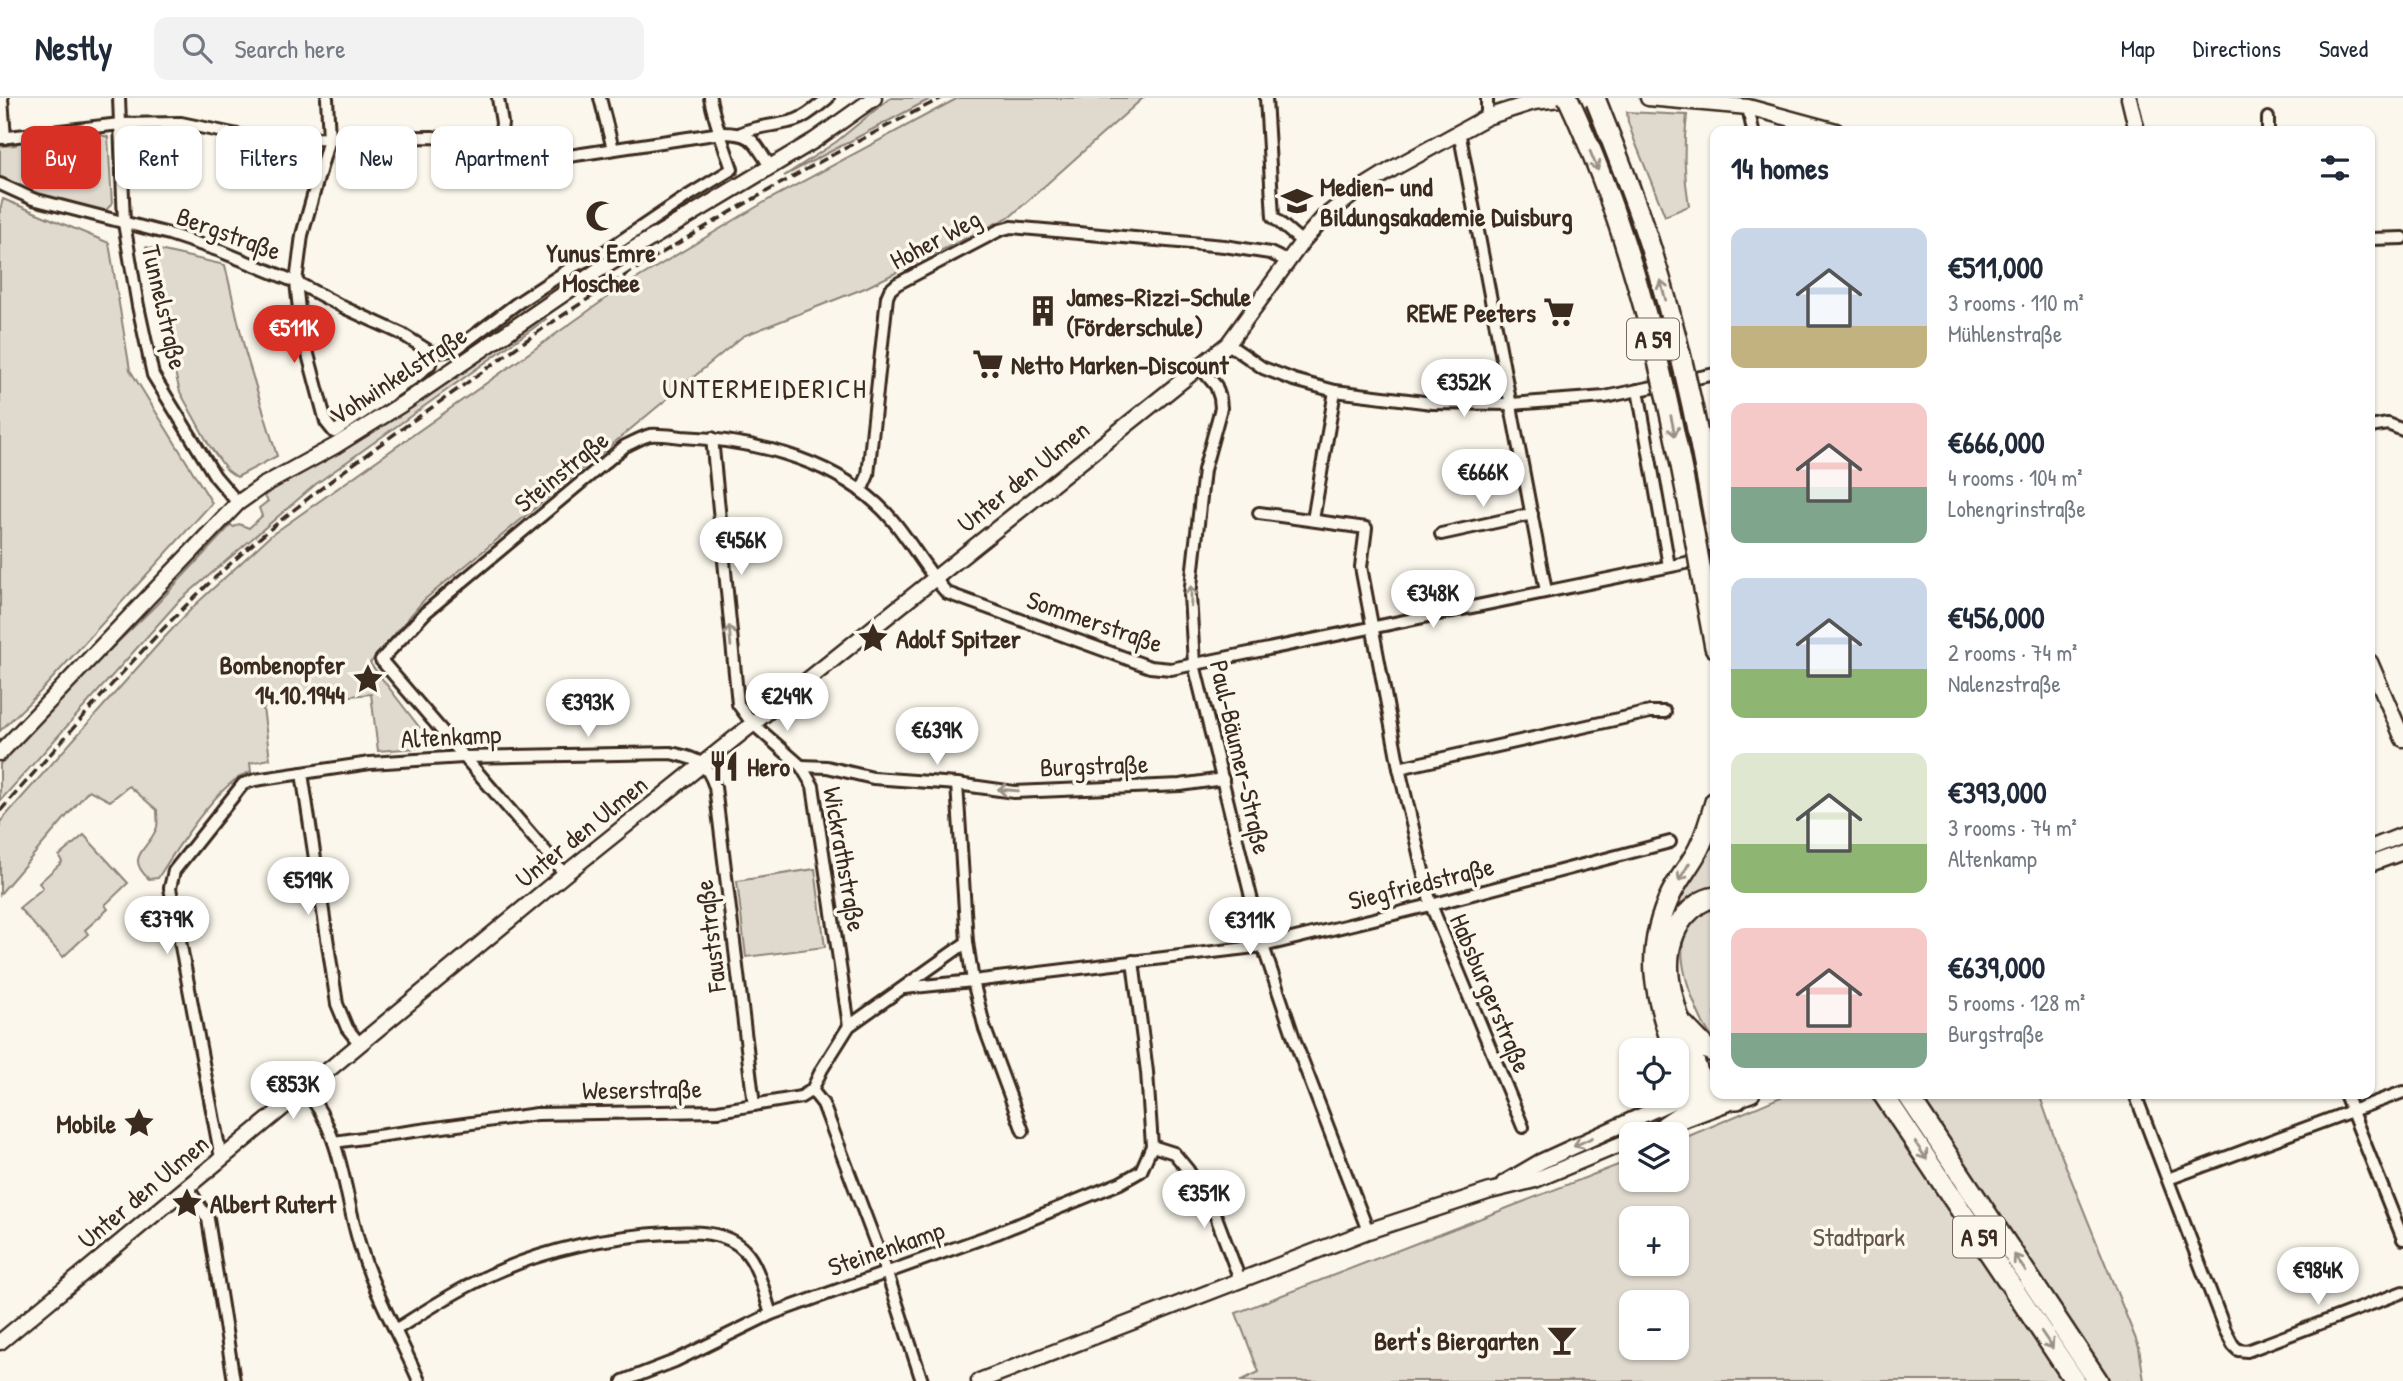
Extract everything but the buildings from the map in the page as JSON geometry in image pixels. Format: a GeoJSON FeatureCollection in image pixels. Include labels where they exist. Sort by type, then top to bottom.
{"type":"FeatureCollection","features":[{"type":"Feature","properties":{"kind":"highway","name":"A 59"},"geometry":{"type":"LineString","coordinates":[[1569,98],[1630,259],[1654,343],[1685,482],[1710,621]]}},
{"type":"Feature","properties":{"kind":"highway","name":"A 59"},"geometry":{"type":"LineString","coordinates":[[1595,99],[1653,253],[1692,404],[1710,498]]}},
{"type":"Feature","properties":{"kind":"highway"},"geometry":{"type":"LineString","coordinates":[[1670,1038],[1660,1009],[1655,982],[1657,938],[1672,893],[1700,847],[1710,817]]}},
{"type":"Feature","properties":{"kind":"highway"},"geometry":{"type":"LineString","coordinates":[[1670,1122],[1697,1103],[1702,1089],[1670,984],[1670,947],[1675,929],[1692,907],[1710,898]]}},
{"type":"Feature","properties":{"kind":"highway"},"geometry":{"type":"LineString","coordinates":[[1679,1020],[1710,1050]]}},
{"type":"Feature","properties":{"kind":"highway"},"geometry":{"type":"LineString","coordinates":[[1689,1073],[1702,1089]]}},
{"type":"Feature","properties":{"kind":"highway","name":"A 59"},"geometry":{"type":"LineString","coordinates":[[1886,1099],[2075,1381]]}},
{"type":"Feature","properties":{"kind":"highway","name":"A 59"},"geometry":{"type":"LineString","coordinates":[[1910,1099],[2098,1381]]}},
{"type":"Feature","properties":{"kind":"street"},"geometry":{"type":"LineString","coordinates":[[2,98],[2,138],[120,124],[181,123],[257,139],[431,137]]}},
{"type":"Feature","properties":{"kind":"street","name":"Tunnelstraße"},"geometry":{"type":"LineString","coordinates":[[118,98],[124,223],[153,375],[215,476],[239,503]]}},
{"type":"Feature","properties":{"kind":"street"},"geometry":{"type":"LineString","coordinates":[[327,98],[329,139],[302,235],[296,282],[301,328],[326,422],[334,432],[418,375],[429,364],[432,353],[456,349],[516,304],[574,266],[606,251],[732,169],[715,122],[710,98]]}},
{"type":"Feature","properties":{"kind":"street"},"geometry":{"type":"LineString","coordinates":[[498,98],[502,126]]}},
{"type":"Feature","properties":{"kind":"street"},"geometry":{"type":"LineString","coordinates":[[600,98],[613,149]]}},
{"type":"Feature","properties":{"kind":"street"},"geometry":{"type":"LineString","coordinates":[[573,155],[721,133],[741,133],[753,128],[794,121],[813,111],[828,98]]}},
{"type":"Feature","properties":{"kind":"street","name":"Vohwinkelstraße"},"geometry":{"type":"LineString","coordinates":[[0,753],[239,503],[262,486],[335,446],[407,401],[597,271],[815,140],[874,98]]}},
{"type":"Feature","properties":{"kind":"street"},"geometry":{"type":"LineString","coordinates":[[1266,98],[1273,217],[1302,242]]}},
{"type":"Feature","properties":{"kind":"street"},"geometry":{"type":"LineString","coordinates":[[1487,98],[1487,117]]}},
{"type":"Feature","properties":{"kind":"street","name":"Unter den Ulmen"},"geometry":{"type":"LineString","coordinates":[[0,1342],[565,874],[1228,344],[1287,261],[1324,217],[1360,189],[1487,117],[1534,102],[1569,98]]}},
{"type":"Feature","properties":{"kind":"street"},"geometry":{"type":"LineString","coordinates":[[1648,98],[1748,107],[1818,126]]}},
{"type":"Feature","properties":{"kind":"street"},"geometry":{"type":"LineString","coordinates":[[2129,98],[2136,126]]}},
{"type":"Feature","properties":{"kind":"street"},"geometry":{"type":"LineString","coordinates":[[1748,107],[1752,126]]}},
{"type":"Feature","properties":{"kind":"street"},"geometry":{"type":"LineString","coordinates":[[2268,117],[2268,126]]}},
{"type":"Feature","properties":{"kind":"street"},"geometry":{"type":"LineString","coordinates":[[1459,131],[1546,591]]}},
{"type":"Feature","properties":{"kind":"street"},"geometry":{"type":"LineString","coordinates":[[741,133],[752,140],[770,166]]}},
{"type":"Feature","properties":{"kind":"street","name":"Bergstraße"},"geometry":{"type":"LineString","coordinates":[[0,184],[33,199],[220,251],[296,282],[402,334],[432,353]]}},
{"type":"Feature","properties":{"kind":"street","name":"Hoher Weg"},"geometry":{"type":"LineString","coordinates":[[861,491],[868,475],[887,297],[897,284],[1000,230],[1011,227],[1224,246],[1270,253],[1287,261]]}},
{"type":"Feature","properties":{"kind":"street"},"geometry":{"type":"LineString","coordinates":[[2375,239],[2403,238]]}},
{"type":"Feature","properties":{"kind":"street"},"geometry":{"type":"LineString","coordinates":[[1228,344],[1263,368],[1294,380],[1335,391],[1433,403],[1511,404],[1605,397],[1710,375]]}},
{"type":"Feature","properties":{"kind":"street","name":"Paul-Bäumer-Straße"},"geometry":{"type":"LineString","coordinates":[[1200,367],[1216,386],[1221,408],[1203,470],[1190,595],[1194,664],[1262,946],[1367,1231]]}},
{"type":"Feature","properties":{"kind":"street"},"geometry":{"type":"LineString","coordinates":[[1638,390],[1669,566]]}},
{"type":"Feature","properties":{"kind":"street"},"geometry":{"type":"LineString","coordinates":[[1313,520],[1335,391]]}},
{"type":"Feature","properties":{"kind":"street"},"geometry":{"type":"LineString","coordinates":[[2375,426],[2393,424],[2403,429]]}},
{"type":"Feature","properties":{"kind":"street","name":"Steinstraße"},"geometry":{"type":"LineString","coordinates":[[463,757],[381,660],[426,612],[625,446],[649,435],[712,438],[758,447],[794,457],[822,469],[861,491],[879,505],[907,538],[934,579]]}},
{"type":"Feature","properties":{"kind":"street"},"geometry":{"type":"LineString","coordinates":[[712,438],[735,687],[738,704],[752,723]]}},
{"type":"Feature","properties":{"kind":"street"},"geometry":{"type":"LineString","coordinates":[[1259,513],[1366,528],[1361,567],[1373,627]]}},
{"type":"Feature","properties":{"kind":"street"},"geometry":{"type":"LineString","coordinates":[[1441,534],[1532,514]]}},
{"type":"Feature","properties":{"kind":"street","name":"Sommerstraße"},"geometry":{"type":"LineString","coordinates":[[934,579],[947,593],[1150,667],[1171,669],[1710,558]]}},
{"type":"Feature","properties":{"kind":"street","name":"Habsburgerstraße"},"geometry":{"type":"LineString","coordinates":[[1373,627],[1399,768],[1430,905],[1523,1127]]}},
{"type":"Feature","properties":{"kind":"street"},"geometry":{"type":"LineString","coordinates":[[2375,674],[2403,739]]}},
{"type":"Feature","properties":{"kind":"street"},"geometry":{"type":"LineString","coordinates":[[1399,768],[1650,712],[1665,712]]}},
{"type":"Feature","properties":{"kind":"street","name":"Wickrathstraße"},"geometry":{"type":"LineString","coordinates":[[752,723],[801,766],[813,786],[849,1026]]}},
{"type":"Feature","properties":{"kind":"street","name":"Altenkamp"},"geometry":{"type":"LineString","coordinates":[[221,1158],[170,888],[174,871],[243,784],[370,763],[463,757],[671,753],[693,758],[704,764]]}},
{"type":"Feature","properties":{"kind":"street"},"geometry":{"type":"LineString","coordinates":[[463,757],[565,874]]}},
{"type":"Feature","properties":{"kind":"street","name":"Fauststraße"},"geometry":{"type":"LineString","coordinates":[[704,764],[715,787],[754,1105]]}},
{"type":"Feature","properties":{"kind":"street","name":"Burgstraße"},"geometry":{"type":"LineString","coordinates":[[801,766],[827,767],[873,778],[957,784],[1014,792],[1180,785],[1223,779]]}},
{"type":"Feature","properties":{"kind":"street"},"geometry":{"type":"LineString","coordinates":[[302,773],[337,1004],[347,1028],[359,1043]]}},
{"type":"Feature","properties":{"kind":"street"},"geometry":{"type":"LineString","coordinates":[[957,784],[967,942],[973,981],[985,1029],[1023,1131]]}},
{"type":"Feature","properties":{"kind":"street"},"geometry":{"type":"LineString","coordinates":[[2375,846],[2403,835]]}},
{"type":"Feature","properties":{"kind":"street","name":"Siegfriedstraße"},"geometry":{"type":"LineString","coordinates":[[973,981],[1262,946],[1670,842]]}},
{"type":"Feature","properties":{"kind":"street"},"geometry":{"type":"LineString","coordinates":[[2375,862],[2403,852]]}},
{"type":"Feature","properties":{"kind":"street"},"geometry":{"type":"LineString","coordinates":[[922,1381],[887,1273],[823,1104],[812,1090],[849,1026],[967,942]]}},
{"type":"Feature","properties":{"kind":"street"},"geometry":{"type":"LineString","coordinates":[[1133,961],[1147,1072],[1152,1146],[1174,1153],[1188,1170],[1214,1214],[1240,1280]]}},
{"type":"Feature","properties":{"kind":"street"},"geometry":{"type":"LineString","coordinates":[[901,988],[973,981]]}},
{"type":"Feature","properties":{"kind":"street"},"geometry":{"type":"LineString","coordinates":[[304,1089],[319,1107],[334,1142],[361,1250],[419,1381]]}},
{"type":"Feature","properties":{"kind":"street"},"geometry":{"type":"LineString","coordinates":[[1490,1191],[1540,1162],[1702,1089]]}},
{"type":"Feature","properties":{"kind":"street","name":"Weserstraße"},"geometry":{"type":"LineString","coordinates":[[334,1142],[537,1115],[718,1111],[801,1097],[812,1090]]}},
{"type":"Feature","properties":{"kind":"street"},"geometry":{"type":"LineString","coordinates":[[2168,1179],[2403,1092]]}},
{"type":"Feature","properties":{"kind":"street"},"geometry":{"type":"LineString","coordinates":[[1675,1122],[1736,1099]]}},
{"type":"Feature","properties":{"kind":"street"},"geometry":{"type":"LineString","coordinates":[[2137,1099],[2225,1330],[2238,1350],[2247,1351],[2403,1292]]}},
{"type":"Feature","properties":{"kind":"street"},"geometry":{"type":"LineString","coordinates":[[2347,1099],[2403,1239]]}},
{"type":"Feature","properties":{"kind":"street"},"geometry":{"type":"LineString","coordinates":[[979,1381],[1367,1231],[1490,1191],[1535,1180],[1619,1145]]}},
{"type":"Feature","properties":{"kind":"street","name":"Steinenkamp"},"geometry":{"type":"LineString","coordinates":[[622,1381],[675,1361],[771,1314],[997,1233],[1120,1184],[1140,1171],[1152,1146]]}},
{"type":"Feature","properties":{"kind":"street"},"geometry":{"type":"LineString","coordinates":[[188,1188],[208,1219],[234,1381]]}},
{"type":"Feature","properties":{"kind":"street"},"geometry":{"type":"LineString","coordinates":[[395,1330],[467,1286],[554,1251],[627,1236],[676,1233],[723,1237],[744,1250],[755,1269],[771,1314]]}},
{"type":"Feature","properties":{"kind":"green space"},"geometry":{"type":"Polygon","coordinates":[[[890,98],[932,98],[784,176],[836,142],[890,98]]]}},
{"type":"Feature","properties":{"kind":"green space"},"geometry":{"type":"Polygon","coordinates":[[[958,98],[1143,98],[1011,216],[865,288],[743,336],[424,600],[370,663],[423,732],[423,741],[417,748],[378,751],[371,694],[263,708],[270,759],[250,763],[251,772],[226,787],[187,834],[158,878],[149,879],[138,864],[138,858],[157,827],[157,810],[129,786],[110,801],[89,790],[0,894],[0,822],[195,605],[270,536],[618,290],[768,200],[958,98]]]}},
{"type":"Feature","properties":{"kind":"green space"},"geometry":{"type":"Polygon","coordinates":[[[1627,112],[1687,115],[1685,160],[1689,206],[1665,216],[1635,142],[1627,112]]]}},
{"type":"Feature","properties":{"kind":"green space"},"geometry":{"type":"Polygon","coordinates":[[[101,135],[108,137],[112,204],[104,212],[32,195],[0,178],[0,146],[16,145],[21,140],[21,189],[101,189],[101,135]]]}},
{"type":"Feature","properties":{"kind":"green space"},"geometry":{"type":"Polygon","coordinates":[[[3,199],[109,243],[130,370],[212,503],[39,693],[0,731],[0,210],[3,199]]]}},
{"type":"Feature","properties":{"kind":"green space"},"geometry":{"type":"Polygon","coordinates":[[[146,247],[225,265],[245,351],[277,456],[237,477],[227,470],[209,445],[180,392],[146,247]]]}},
{"type":"Feature","properties":{"kind":"green space"},"geometry":{"type":"Polygon","coordinates":[[[542,314],[546,319],[316,484],[178,602],[0,801],[0,764],[231,525],[234,527],[239,524],[249,528],[262,516],[259,508],[268,501],[264,496],[375,429],[542,314]]]}},
{"type":"Feature","properties":{"kind":"green space"},"geometry":{"type":"Polygon","coordinates":[[[84,835],[128,883],[105,905],[108,909],[85,930],[88,934],[63,957],[19,908],[43,888],[39,883],[62,862],[59,856],[84,835]]]}},
{"type":"Feature","properties":{"kind":"green space"},"geometry":{"type":"Polygon","coordinates":[[[1710,843],[1710,892],[1687,902],[1671,918],[1710,843]]]}},
{"type":"Feature","properties":{"kind":"green space"},"geometry":{"type":"Polygon","coordinates":[[[815,869],[825,947],[746,957],[737,881],[815,869]]]}},
{"type":"Feature","properties":{"kind":"green space"},"geometry":{"type":"Polygon","coordinates":[[[1710,910],[1710,1034],[1691,994],[1683,965],[1684,937],[1690,925],[1700,915],[1710,910]]]}},
{"type":"Feature","properties":{"kind":"green space","name":"Stadtpark"},"geometry":{"type":"Polygon","coordinates":[[[1776,1099],[2041,1099],[2139,1347],[2144,1381],[1240,1381],[1259,1372],[1236,1313],[1619,1165],[1619,1192],[1689,1192],[1689,1136],[1776,1099]]]}},
{"type":"Feature","properties":{"kind":"railway"},"geometry":{"type":"LineString","coordinates":[[0,811],[175,616],[263,535],[327,484],[531,337],[619,280],[801,172],[942,98]]}},
{"type":"Feature","properties":{"kind":"place","name":"Medien- und Bildungsakademie Duisburg"},"geometry":{"type":"Point","coordinates":[1297,201]}},
{"type":"Feature","properties":{"kind":"place","name":"Yunus Emre Moschee"},"geometry":{"type":"Point","coordinates":[601,216]}},
{"type":"Feature","properties":{"kind":"place","name":"James-Rizzi-Schule (Förderschule)"},"geometry":{"type":"Point","coordinates":[1043,311]}},
{"type":"Feature","properties":{"kind":"place","name":"REWE Peeters"},"geometry":{"type":"Point","coordinates":[1559,312]}},
{"type":"Feature","properties":{"kind":"place","name":"Netto Marken-Discount"},"geometry":{"type":"Point","coordinates":[988,364]}},
{"type":"Feature","properties":{"kind":"place","name":"Adolf Spitzer"},"geometry":{"type":"Point","coordinates":[873,638]}},
{"type":"Feature","properties":{"kind":"place","name":"Bombenopfer 14.10.1944"},"geometry":{"type":"Point","coordinates":[368,679]}},
{"type":"Feature","properties":{"kind":"place","name":"Hero"},"geometry":{"type":"Point","coordinates":[724,766]}},
{"type":"Feature","properties":{"kind":"place","name":"Mobile"},"geometry":{"type":"Point","coordinates":[139,1123]}},
{"type":"Feature","properties":{"kind":"place","name":"Albert Rutert"},"geometry":{"type":"Point","coordinates":[187,1203]}},
{"type":"Feature","properties":{"kind":"place","name":"Bert's Biergarten"},"geometry":{"type":"Point","coordinates":[1562,1340]}},
{"type":"Feature","properties":{"kind":"district","name":"UNTERMEIDERICH"},"geometry":{"type":"Point","coordinates":[765,388]}}]}
